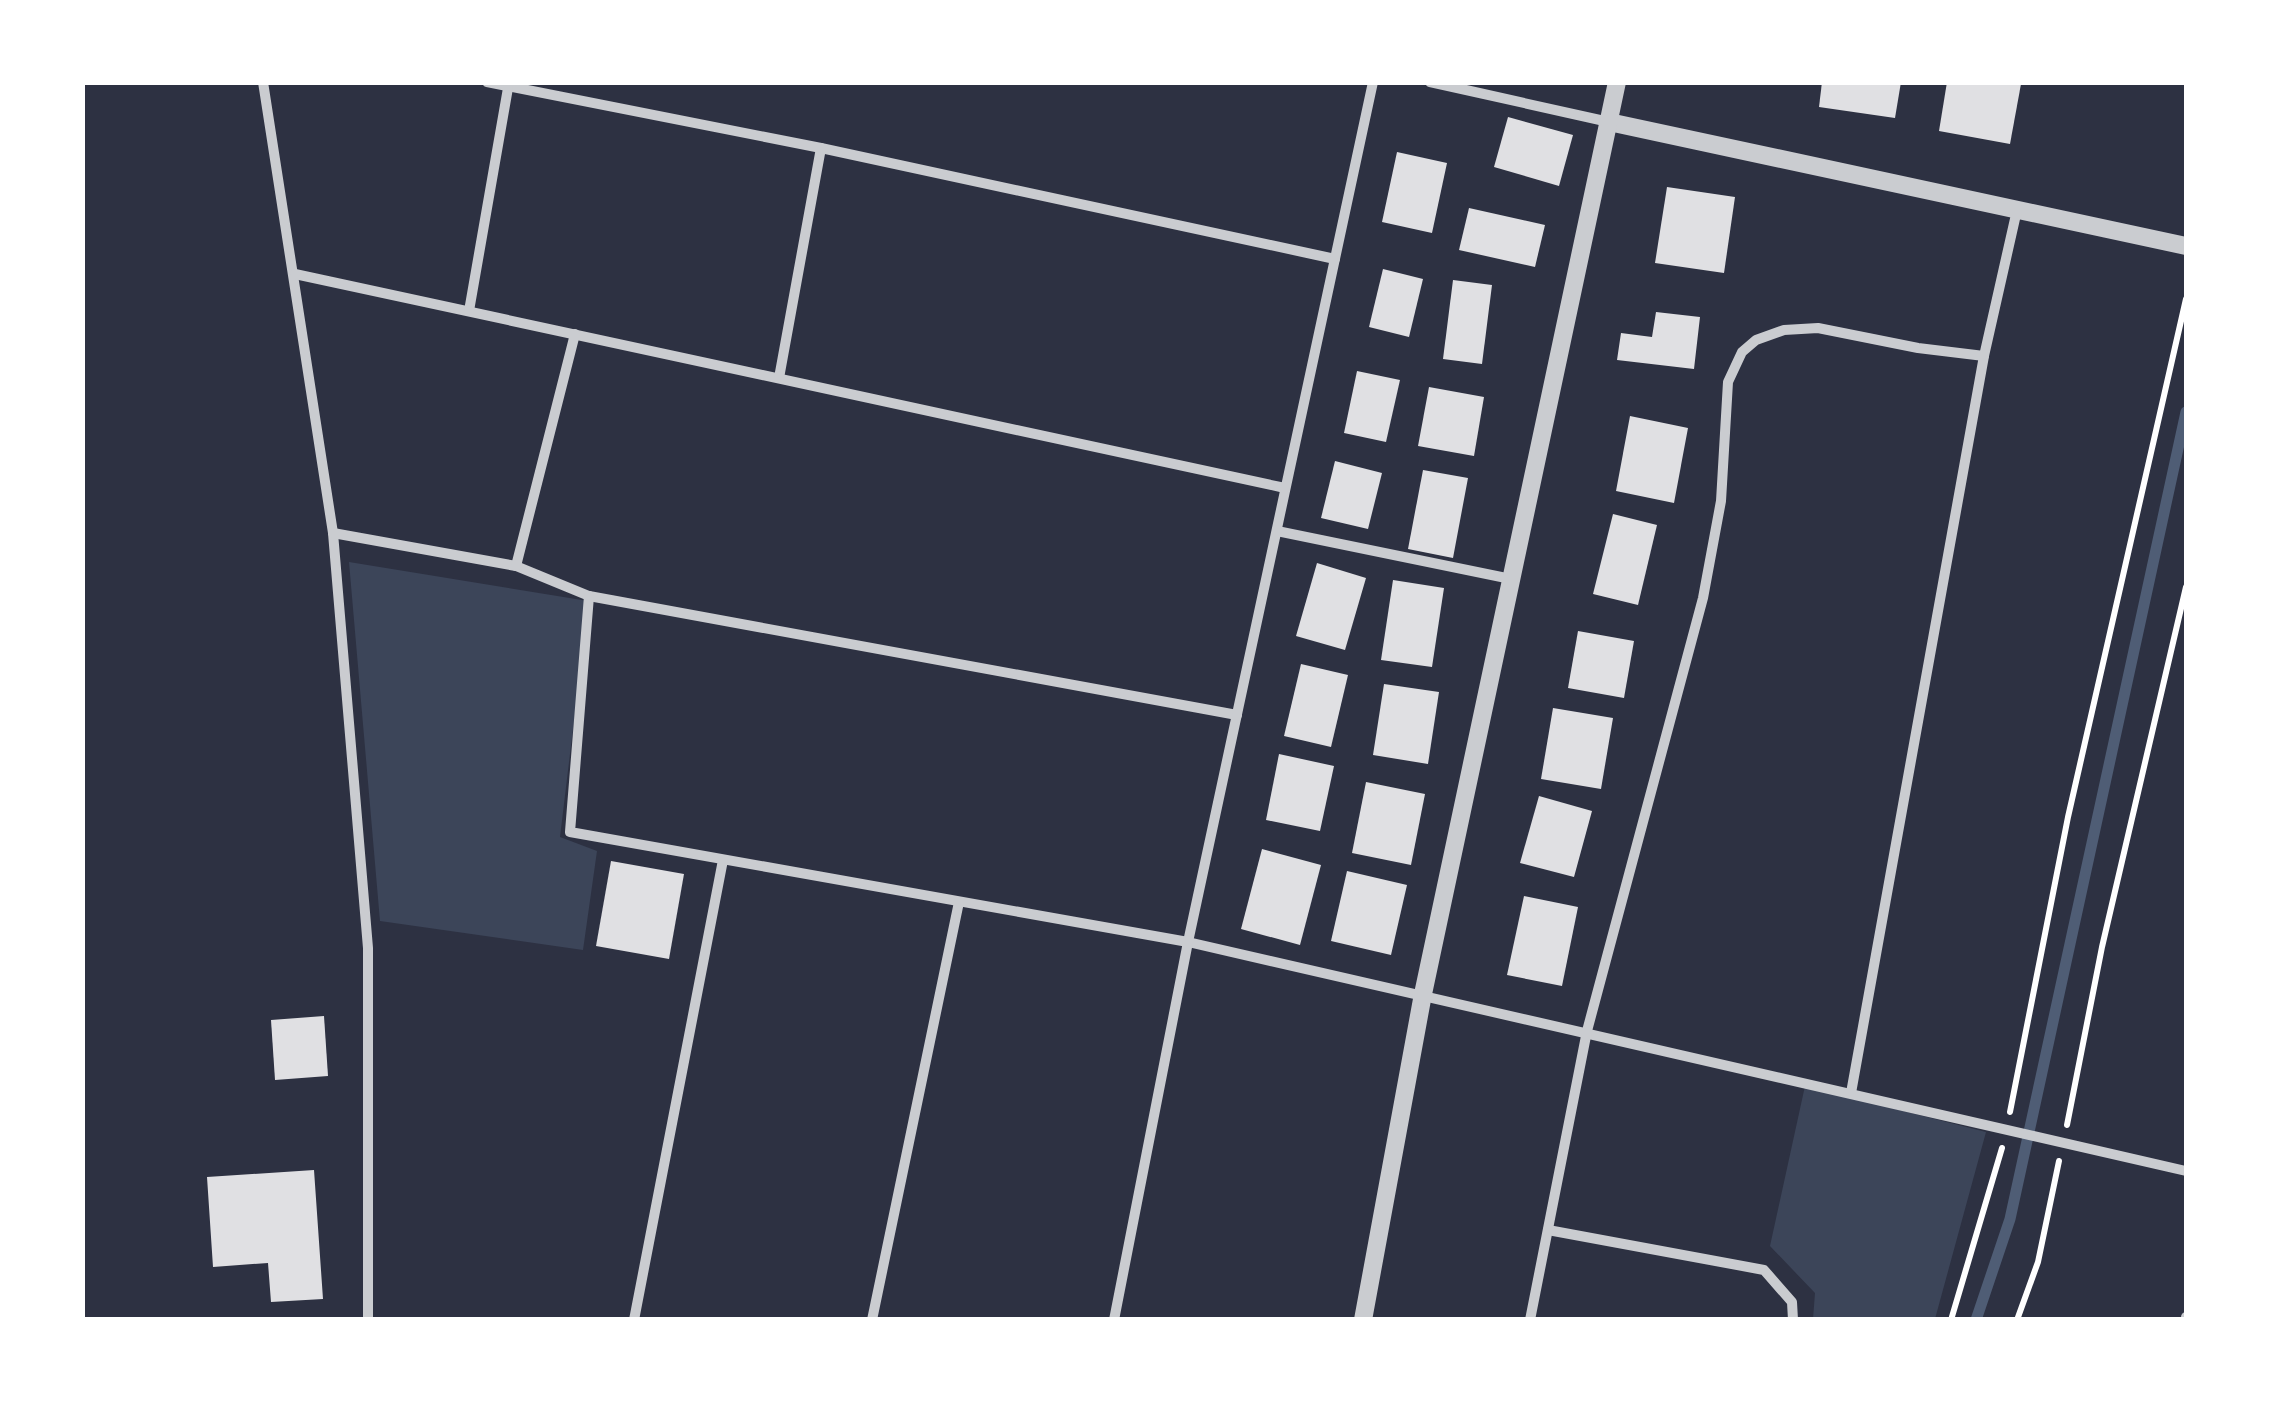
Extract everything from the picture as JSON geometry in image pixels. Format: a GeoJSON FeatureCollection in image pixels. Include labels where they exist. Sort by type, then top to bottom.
{"type":"FeatureCollection","features":[{"type":"Feature","properties":{"kind":"street"},"geometry":{"type":"LineString","coordinates":[[262,82],[333,534],[368,948],[368,1320]]}},
{"type":"Feature","properties":{"kind":"street"},"geometry":{"type":"LineString","coordinates":[[486,82],[820,148],[1335,259]]}},
{"type":"Feature","properties":{"kind":"street"},"geometry":{"type":"LineString","coordinates":[[1114,1320],[1188,942],[1373,82]]}},
{"type":"Feature","properties":{"kind":"street"},"geometry":{"type":"LineString","coordinates":[[1430,82],[2186,246]]}},
{"type":"Feature","properties":{"kind":"street"},"geometry":{"type":"LineString","coordinates":[[1363,1320],[1423,994],[1618,82]]}},
{"type":"Feature","properties":{"kind":"street"},"geometry":{"type":"LineString","coordinates":[[469,311],[508,88]]}},
{"type":"Feature","properties":{"kind":"street"},"geometry":{"type":"LineString","coordinates":[[779,378],[820,148]]}},
{"type":"Feature","properties":{"kind":"street"},"geometry":{"type":"LineString","coordinates":[[1851,1093],[1984,356],[2017,210]]}},
{"type":"Feature","properties":{"kind":"street"},"geometry":{"type":"LineString","coordinates":[[295,274],[1286,488]]}},
{"type":"Feature","properties":{"kind":"street"},"geometry":{"type":"LineString","coordinates":[[1530,1320],[1586,1031],[1703,598],[1720,501],[1728,382],[1742,352],[1756,340],[1784,330],[1818,328],[1918,348],[1984,356]]}},
{"type":"Feature","properties":{"kind":"street"},"geometry":{"type":"LineString","coordinates":[[516,566],[575,334]]}},
{"type":"Feature","properties":{"kind":"street"},"geometry":{"type":"LineString","coordinates":[[1277,531],[1511,579]]}},
{"type":"Feature","properties":{"kind":"street"},"geometry":{"type":"LineString","coordinates":[[333,534],[516,566],[589,596],[1236,715]]}},
{"type":"Feature","properties":{"kind":"street"},"geometry":{"type":"LineString","coordinates":[[589,596],[570,832],[1188,942],[2186,1171]]}},
{"type":"Feature","properties":{"kind":"street"},"geometry":{"type":"LineString","coordinates":[[634,1320],[723,860]]}},
{"type":"Feature","properties":{"kind":"street"},"geometry":{"type":"LineString","coordinates":[[872,1320],[958,902]]}},
{"type":"Feature","properties":{"kind":"street"},"geometry":{"type":"LineString","coordinates":[[1548,1230],[1764,1270],[1792,1302],[1793,1320]]}},
{"type":"Feature","properties":{"kind":"path"},"geometry":{"type":"LineString","coordinates":[[1951,1320],[2006,1129],[2068,817],[2186,298]]}},
{"type":"Feature","properties":{"kind":"path"},"geometry":{"type":"LineString","coordinates":[[2018,1320],[2038,1262],[2102,948],[2186,587]]}},
{"type":"Feature","properties":{"kind":"shaded area"},"geometry":{"type":"Polygon","coordinates":[[[349,562],[588,601],[589,596],[560,837],[597,851],[583,950],[380,921],[349,562]]]}},
{"type":"Feature","properties":{"kind":"shaded area"},"geometry":{"type":"Polygon","coordinates":[[[1805,1086],[1986,1132],[1935,1319],[1813,1319],[1815,1293],[1770,1246],[1805,1086]]]}},
{"type":"Feature","properties":{"kind":"building"},"geometry":{"type":"Polygon","coordinates":[[[1822,82],[1901,82],[1895,118],[1819,107],[1822,82]]]}},
{"type":"Feature","properties":{"kind":"building"},"geometry":{"type":"Polygon","coordinates":[[[1947,82],[2021,84],[2010,144],[1939,131],[1947,82]]]}},
{"type":"Feature","properties":{"kind":"building"},"geometry":{"type":"Polygon","coordinates":[[[1508,117],[1573,135],[1559,186],[1494,167],[1508,117]]]}},
{"type":"Feature","properties":{"kind":"building"},"geometry":{"type":"Polygon","coordinates":[[[1397,152],[1447,163],[1432,233],[1382,222],[1397,152]]]}},
{"type":"Feature","properties":{"kind":"building"},"geometry":{"type":"Polygon","coordinates":[[[1667,187],[1735,197],[1724,273],[1655,263],[1667,187]]]}},
{"type":"Feature","properties":{"kind":"building"},"geometry":{"type":"Polygon","coordinates":[[[1469,208],[1545,225],[1535,267],[1459,250],[1469,208]]]}},
{"type":"Feature","properties":{"kind":"building"},"geometry":{"type":"Polygon","coordinates":[[[1383,269],[1423,279],[1409,337],[1369,327],[1383,269]]]}},
{"type":"Feature","properties":{"kind":"building"},"geometry":{"type":"Polygon","coordinates":[[[1453,280],[1492,285],[1482,364],[1443,359],[1453,280]]]}},
{"type":"Feature","properties":{"kind":"building"},"geometry":{"type":"Polygon","coordinates":[[[1656,312],[1700,317],[1694,369],[1617,360],[1621,333],[1652,337],[1656,312]]]}},
{"type":"Feature","properties":{"kind":"building"},"geometry":{"type":"Polygon","coordinates":[[[1357,371],[1400,380],[1386,442],[1344,433],[1357,371]]]}},
{"type":"Feature","properties":{"kind":"building"},"geometry":{"type":"Polygon","coordinates":[[[1429,387],[1484,397],[1474,456],[1418,446],[1429,387]]]}},
{"type":"Feature","properties":{"kind":"building"},"geometry":{"type":"Polygon","coordinates":[[[1630,416],[1688,428],[1674,503],[1616,491],[1630,416]]]}},
{"type":"Feature","properties":{"kind":"building"},"geometry":{"type":"Polygon","coordinates":[[[1335,461],[1382,473],[1368,529],[1321,518],[1335,461]]]}},
{"type":"Feature","properties":{"kind":"building"},"geometry":{"type":"Polygon","coordinates":[[[1423,470],[1468,478],[1453,558],[1408,549],[1423,470]]]}},
{"type":"Feature","properties":{"kind":"building"},"geometry":{"type":"Polygon","coordinates":[[[1613,514],[1657,525],[1638,605],[1593,594],[1613,514]]]}},
{"type":"Feature","properties":{"kind":"building"},"geometry":{"type":"Polygon","coordinates":[[[1317,563],[1366,578],[1345,650],[1296,636],[1317,563]]]}},
{"type":"Feature","properties":{"kind":"building"},"geometry":{"type":"Polygon","coordinates":[[[1393,580],[1444,588],[1432,667],[1381,660],[1393,580]]]}},
{"type":"Feature","properties":{"kind":"building"},"geometry":{"type":"Polygon","coordinates":[[[1578,631],[1634,641],[1624,698],[1568,688],[1578,631]]]}},
{"type":"Feature","properties":{"kind":"building"},"geometry":{"type":"Polygon","coordinates":[[[1301,664],[1348,675],[1331,747],[1284,736],[1301,664]]]}},
{"type":"Feature","properties":{"kind":"building"},"geometry":{"type":"Polygon","coordinates":[[[1384,684],[1439,692],[1428,764],[1373,755],[1384,684]]]}},
{"type":"Feature","properties":{"kind":"building"},"geometry":{"type":"Polygon","coordinates":[[[1553,708],[1613,718],[1601,789],[1541,779],[1553,708]]]}},
{"type":"Feature","properties":{"kind":"building"},"geometry":{"type":"Polygon","coordinates":[[[1279,754],[1334,766],[1320,831],[1266,820],[1279,754]]]}},
{"type":"Feature","properties":{"kind":"building"},"geometry":{"type":"Polygon","coordinates":[[[1366,782],[1425,794],[1411,865],[1352,853],[1366,782]]]}},
{"type":"Feature","properties":{"kind":"building"},"geometry":{"type":"Polygon","coordinates":[[[1539,796],[1592,811],[1574,877],[1520,863],[1539,796]]]}},
{"type":"Feature","properties":{"kind":"building"},"geometry":{"type":"Polygon","coordinates":[[[1262,849],[1321,865],[1300,945],[1241,929],[1262,849]]]}},
{"type":"Feature","properties":{"kind":"building"},"geometry":{"type":"Polygon","coordinates":[[[611,861],[684,874],[669,959],[596,946],[611,861]]]}},
{"type":"Feature","properties":{"kind":"building"},"geometry":{"type":"Polygon","coordinates":[[[1347,871],[1407,885],[1391,955],[1331,941],[1347,871]]]}},
{"type":"Feature","properties":{"kind":"building"},"geometry":{"type":"Polygon","coordinates":[[[1524,896],[1578,907],[1562,986],[1507,975],[1524,896]]]}},
{"type":"Feature","properties":{"kind":"building"},"geometry":{"type":"Polygon","coordinates":[[[324,1016],[328,1076],[275,1080],[271,1020],[324,1016]]]}},
{"type":"Feature","properties":{"kind":"building"},"geometry":{"type":"Polygon","coordinates":[[[314,1170],[323,1299],[271,1302],[268,1263],[213,1267],[207,1177],[314,1170]]]}},
{"type":"Feature","properties":{"kind":"waterway"},"geometry":{"type":"LineString","coordinates":[[1976,1320],[2010,1219],[2186,412]]}}]}
